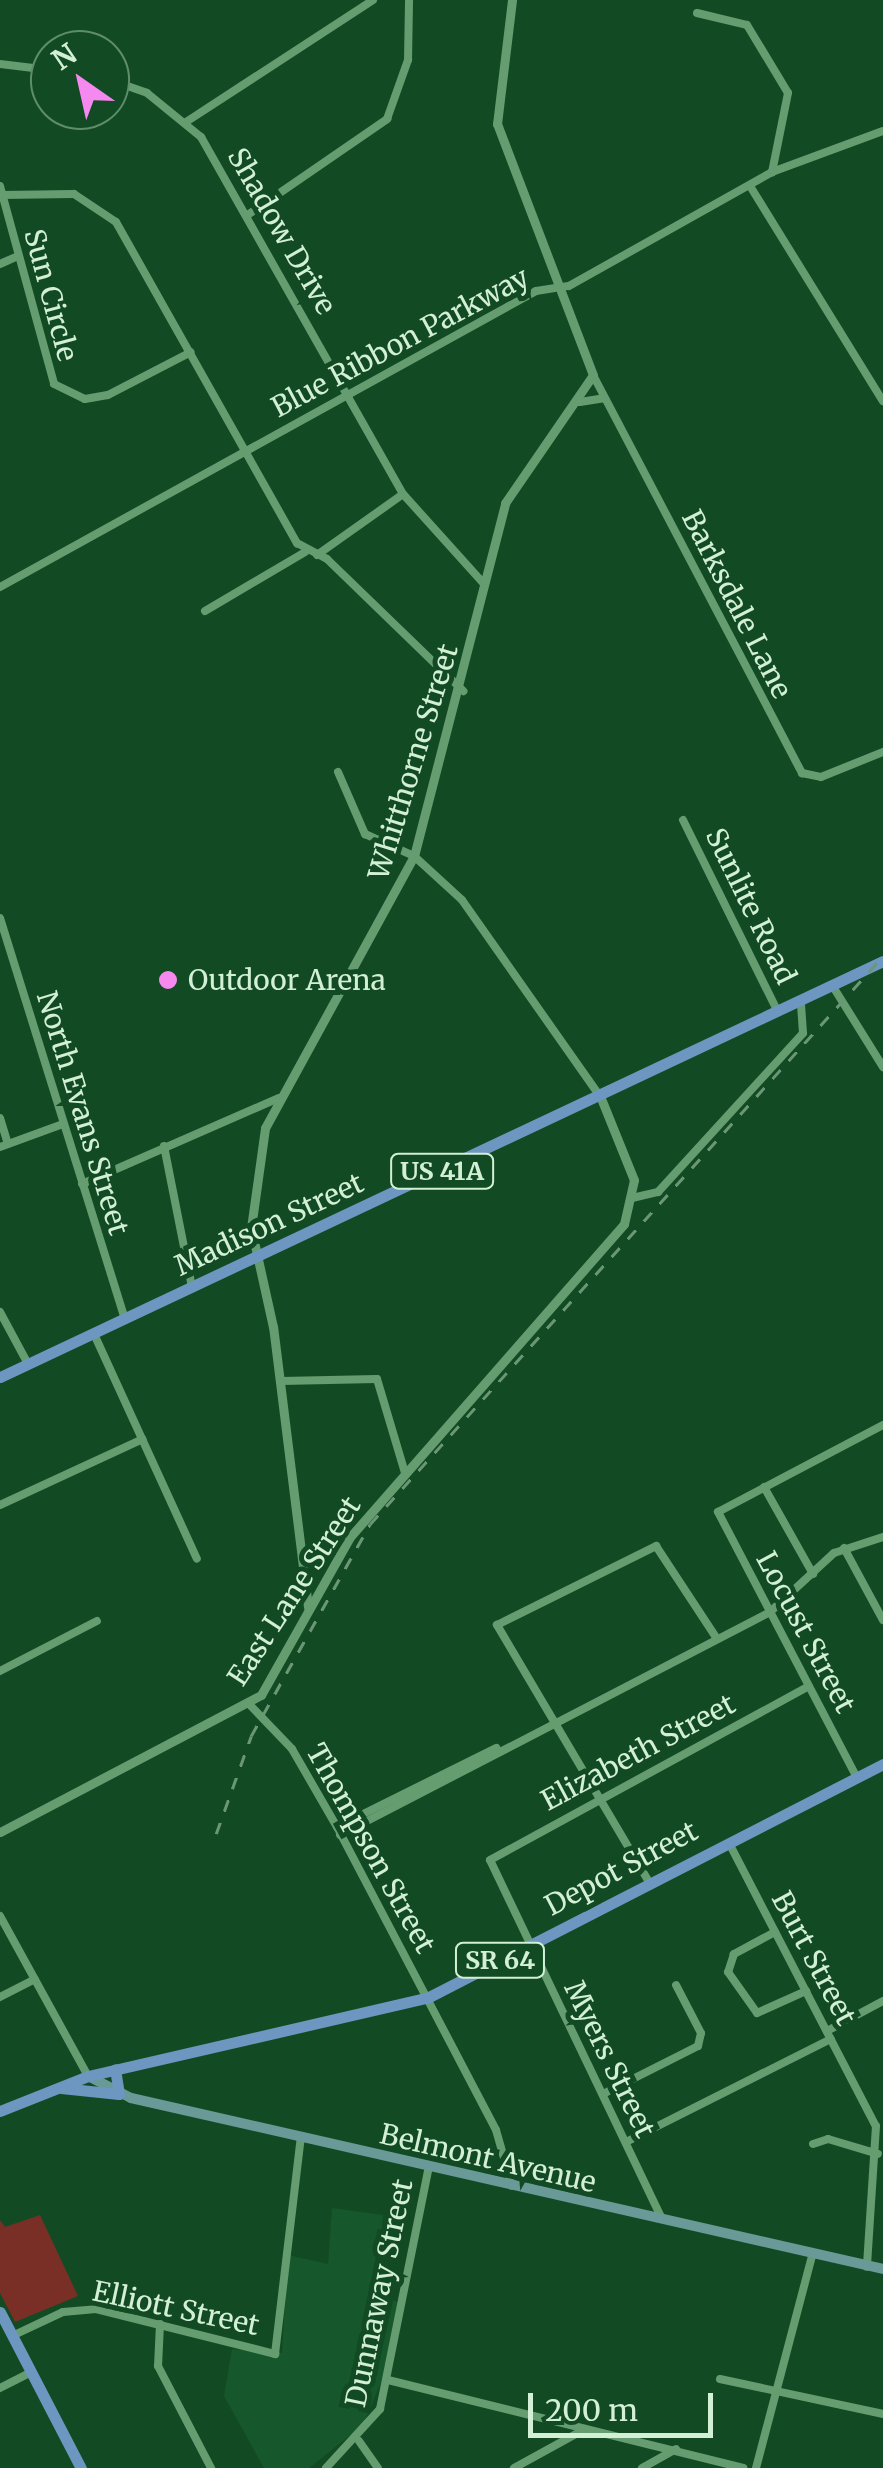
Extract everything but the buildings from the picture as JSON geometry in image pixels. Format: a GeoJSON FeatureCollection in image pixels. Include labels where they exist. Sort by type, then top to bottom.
{"type":"FeatureCollection","features":[{"type":"Feature","properties":{"kind":"main road","name":"Madison Street"},"geometry":{"type":"LineString","coordinates":[[0,1377],[883,961]]}},
{"type":"Feature","properties":{"kind":"main road","name":"Depot Street"},"geometry":{"type":"LineString","coordinates":[[88,2076],[427,1998],[727,1839],[883,1764]]}},
{"type":"Feature","properties":{"kind":"main road"},"geometry":{"type":"LineString","coordinates":[[54,2087],[119,2094],[115,2069]]}},
{"type":"Feature","properties":{"kind":"main road","name":"SR 64"},"geometry":{"type":"LineString","coordinates":[[0,2111],[88,2076]]}},
{"type":"Feature","properties":{"kind":"main road","name":"Belmont Avenue"},"geometry":{"type":"LineString","coordinates":[[88,2076],[119,2094],[664,2223],[883,2270]]}},
{"type":"Feature","properties":{"kind":"main road"},"geometry":{"type":"LineString","coordinates":[[0,2312],[80,2468]]}},
{"type":"Feature","properties":{"kind":"street"},"geometry":{"type":"LineString","coordinates":[[186,122],[373,0]]}},
{"type":"Feature","properties":{"kind":"street"},"geometry":{"type":"LineString","coordinates":[[249,214],[387,119],[408,60],[409,0]]}},
{"type":"Feature","properties":{"kind":"street"},"geometry":{"type":"LineString","coordinates":[[512,0],[497,124],[555,287],[593,375]]}},
{"type":"Feature","properties":{"kind":"street"},"geometry":{"type":"LineString","coordinates":[[697,12],[747,25],[788,93],[772,172]]}},
{"type":"Feature","properties":{"kind":"street"},"geometry":{"type":"LineString","coordinates":[[0,64],[30,68]]}},
{"type":"Feature","properties":{"kind":"street","name":"Shadow Drive"},"geometry":{"type":"LineString","coordinates":[[130,91],[186,122],[249,214],[403,494],[484,584]]}},
{"type":"Feature","properties":{"kind":"street","name":"Blue Ribbon Parkway"},"geometry":{"type":"LineString","coordinates":[[3,586],[349,394],[772,172],[883,131]]}},
{"type":"Feature","properties":{"kind":"street"},"geometry":{"type":"LineString","coordinates":[[750,186],[883,402]]}},
{"type":"Feature","properties":{"kind":"street"},"geometry":{"type":"LineString","coordinates":[[1,190],[51,190],[94,203],[116,222],[305,552],[317,556],[463,690]]}},
{"type":"Feature","properties":{"kind":"street","name":"Sun Circle"},"geometry":{"type":"LineString","coordinates":[[1,190],[43,368],[68,394],[108,396],[191,352]]}},
{"type":"Feature","properties":{"kind":"street"},"geometry":{"type":"LineString","coordinates":[[0,264],[16,258]]}},
{"type":"Feature","properties":{"kind":"street","name":"Barksdale Lane"},"geometry":{"type":"LineString","coordinates":[[593,375],[802,773],[821,777],[883,752]]}},
{"type":"Feature","properties":{"kind":"street","name":"Whitthorne Street"},"geometry":{"type":"LineString","coordinates":[[308,1608],[281,1381],[257,1257],[252,1206],[279,1098],[414,856],[463,690],[505,503],[580,402],[593,375]]}},
{"type":"Feature","properties":{"kind":"street"},"geometry":{"type":"LineString","coordinates":[[580,402],[604,398]]}},
{"type":"Feature","properties":{"kind":"street"},"geometry":{"type":"LineString","coordinates":[[317,556],[403,494]]}},
{"type":"Feature","properties":{"kind":"street"},"geometry":{"type":"LineString","coordinates":[[205,610],[305,552]]}},
{"type":"Feature","properties":{"kind":"street"},"geometry":{"type":"LineString","coordinates":[[0,571],[3,586]]}},
{"type":"Feature","properties":{"kind":"street"},"geometry":{"type":"LineString","coordinates":[[338,772],[365,834],[414,856],[462,900],[600,1096],[628,1152],[632,1198],[658,1192],[803,1034],[800,1001]]}},
{"type":"Feature","properties":{"kind":"street","name":"Sunlite Road"},"geometry":{"type":"LineString","coordinates":[[683,820],[778,1012]]}},
{"type":"Feature","properties":{"kind":"street","name":"North Evans Street"},"geometry":{"type":"LineString","coordinates":[[0,918],[4,947],[125,1320]]}},
{"type":"Feature","properties":{"kind":"street"},"geometry":{"type":"LineString","coordinates":[[832,985],[883,1067]]}},
{"type":"Feature","properties":{"kind":"street"},"geometry":{"type":"LineString","coordinates":[[82,1184],[279,1098]]}},
{"type":"Feature","properties":{"kind":"street"},"geometry":{"type":"LineString","coordinates":[[0,1118],[4,1145],[64,1124]]}},
{"type":"Feature","properties":{"kind":"street"},"geometry":{"type":"LineString","coordinates":[[164,1146],[192,1288]]}},
{"type":"Feature","properties":{"kind":"street","name":"East Lane Street"},"geometry":{"type":"LineString","coordinates":[[0,1832],[250,1705],[350,1537],[615,1238],[632,1198]]}},
{"type":"Feature","properties":{"kind":"street"},"geometry":{"type":"LineString","coordinates":[[0,1312],[28,1364]]}},
{"type":"Feature","properties":{"kind":"street"},"geometry":{"type":"LineString","coordinates":[[94,1334],[197,1559]]}},
{"type":"Feature","properties":{"kind":"street"},"geometry":{"type":"LineString","coordinates":[[281,1381],[376,1379],[405,1473]]}},
{"type":"Feature","properties":{"kind":"street"},"geometry":{"type":"LineString","coordinates":[[812,1574],[764,1487],[883,1425]]}},
{"type":"Feature","properties":{"kind":"street"},"geometry":{"type":"LineString","coordinates":[[0,1505],[142,1438]]}},
{"type":"Feature","properties":{"kind":"street","name":"Locust Street"},"geometry":{"type":"LineString","coordinates":[[764,1487],[718,1512],[856,1774]]}},
{"type":"Feature","properties":{"kind":"street"},"geometry":{"type":"LineString","coordinates":[[339,1831],[770,1612],[844,1548],[883,1537]]}},
{"type":"Feature","properties":{"kind":"street"},"geometry":{"type":"LineString","coordinates":[[648,1882],[497,1625],[656,1546],[717,1639]]}},
{"type":"Feature","properties":{"kind":"street"},"geometry":{"type":"LineString","coordinates":[[844,1548],[883,1620]]}},
{"type":"Feature","properties":{"kind":"street"},"geometry":{"type":"LineString","coordinates":[[0,1671],[98,1621]]}},
{"type":"Feature","properties":{"kind":"street","name":"Elizabeth Street"},"geometry":{"type":"LineString","coordinates":[[490,1860],[809,1686]]}},
{"type":"Feature","properties":{"kind":"street","name":"Thompson Street"},"geometry":{"type":"LineString","coordinates":[[250,1705],[292,1748],[339,1831],[496,2130],[512,2186]]}},
{"type":"Feature","properties":{"kind":"street","name":"Burt Street"},"geometry":{"type":"LineString","coordinates":[[727,1839],[879,2125],[867,2267]]}},
{"type":"Feature","properties":{"kind":"street","name":"Myers Street"},"geometry":{"type":"LineString","coordinates":[[490,1860],[664,2223]]}},
{"type":"Feature","properties":{"kind":"street"},"geometry":{"type":"LineString","coordinates":[[0,1916],[88,2076]]}},
{"type":"Feature","properties":{"kind":"street"},"geometry":{"type":"LineString","coordinates":[[775,1932],[734,1954],[728,1972],[757,2013],[806,1992]]}},
{"type":"Feature","properties":{"kind":"street"},"geometry":{"type":"LineString","coordinates":[[0,1998],[36,1979]]}},
{"type":"Feature","properties":{"kind":"street"},"geometry":{"type":"LineString","coordinates":[[603,2094],[698,2046],[701,2032],[676,1985]]}},
{"type":"Feature","properties":{"kind":"street"},"geometry":{"type":"LineString","coordinates":[[628,2141],[829,2035],[883,2001]]}},
{"type":"Feature","properties":{"kind":"street","name":"Elliott Street"},"geometry":{"type":"LineString","coordinates":[[12,2336],[75,2309],[160,2324],[275,2354],[301,2137]]}},
{"type":"Feature","properties":{"kind":"street"},"geometry":{"type":"LineString","coordinates":[[813,2144],[828,2139],[878,2154]]}},
{"type":"Feature","properties":{"kind":"street","name":"Dunnaway Street"},"geometry":{"type":"LineString","coordinates":[[326,2468],[359,2441],[388,2380],[429,2167]]}},
{"type":"Feature","properties":{"kind":"street"},"geometry":{"type":"LineString","coordinates":[[756,2468],[812,2256]]}},
{"type":"Feature","properties":{"kind":"street"},"geometry":{"type":"LineString","coordinates":[[160,2324],[158,2366],[211,2468]]}},
{"type":"Feature","properties":{"kind":"street"},"geometry":{"type":"LineString","coordinates":[[0,2388],[31,2372]]}},
{"type":"Feature","properties":{"kind":"street"},"geometry":{"type":"LineString","coordinates":[[720,2379],[883,2414]]}},
{"type":"Feature","properties":{"kind":"street"},"geometry":{"type":"LineString","coordinates":[[388,2380],[743,2468]]}},
{"type":"Feature","properties":{"kind":"street"},"geometry":{"type":"LineString","coordinates":[[514,2468],[585,2428]]}},
{"type":"Feature","properties":{"kind":"street"},"geometry":{"type":"LineString","coordinates":[[359,2441],[378,2468]]}},
{"type":"Feature","properties":{"kind":"street"},"geometry":{"type":"LineString","coordinates":[[642,2468],[676,2449]]}},
{"type":"Feature","properties":{"kind":"shaded area"},"geometry":{"type":"Polygon","coordinates":[[[332,2208],[383,2215],[377,2293],[400,2303],[381,2382],[363,2425],[309,2468],[264,2468],[224,2396],[232,2349],[282,2353],[288,2255],[328,2264],[332,2208]]]}},
{"type":"Feature","properties":{"kind":"shaded area"},"geometry":{"type":"Polygon","coordinates":[[[40,2215],[78,2296],[15,2322],[0,2293],[0,2220],[5,2227],[40,2215]]]}},
{"type":"Feature","properties":{"kind":"railway"},"geometry":{"type":"LineString","coordinates":[[216,1834],[251,1736],[370,1524],[883,956]]}},
{"type":"Feature","properties":{"kind":"place","name":"Outdoor Arena"},"geometry":{"type":"Point","coordinates":[168,980]}}]}
